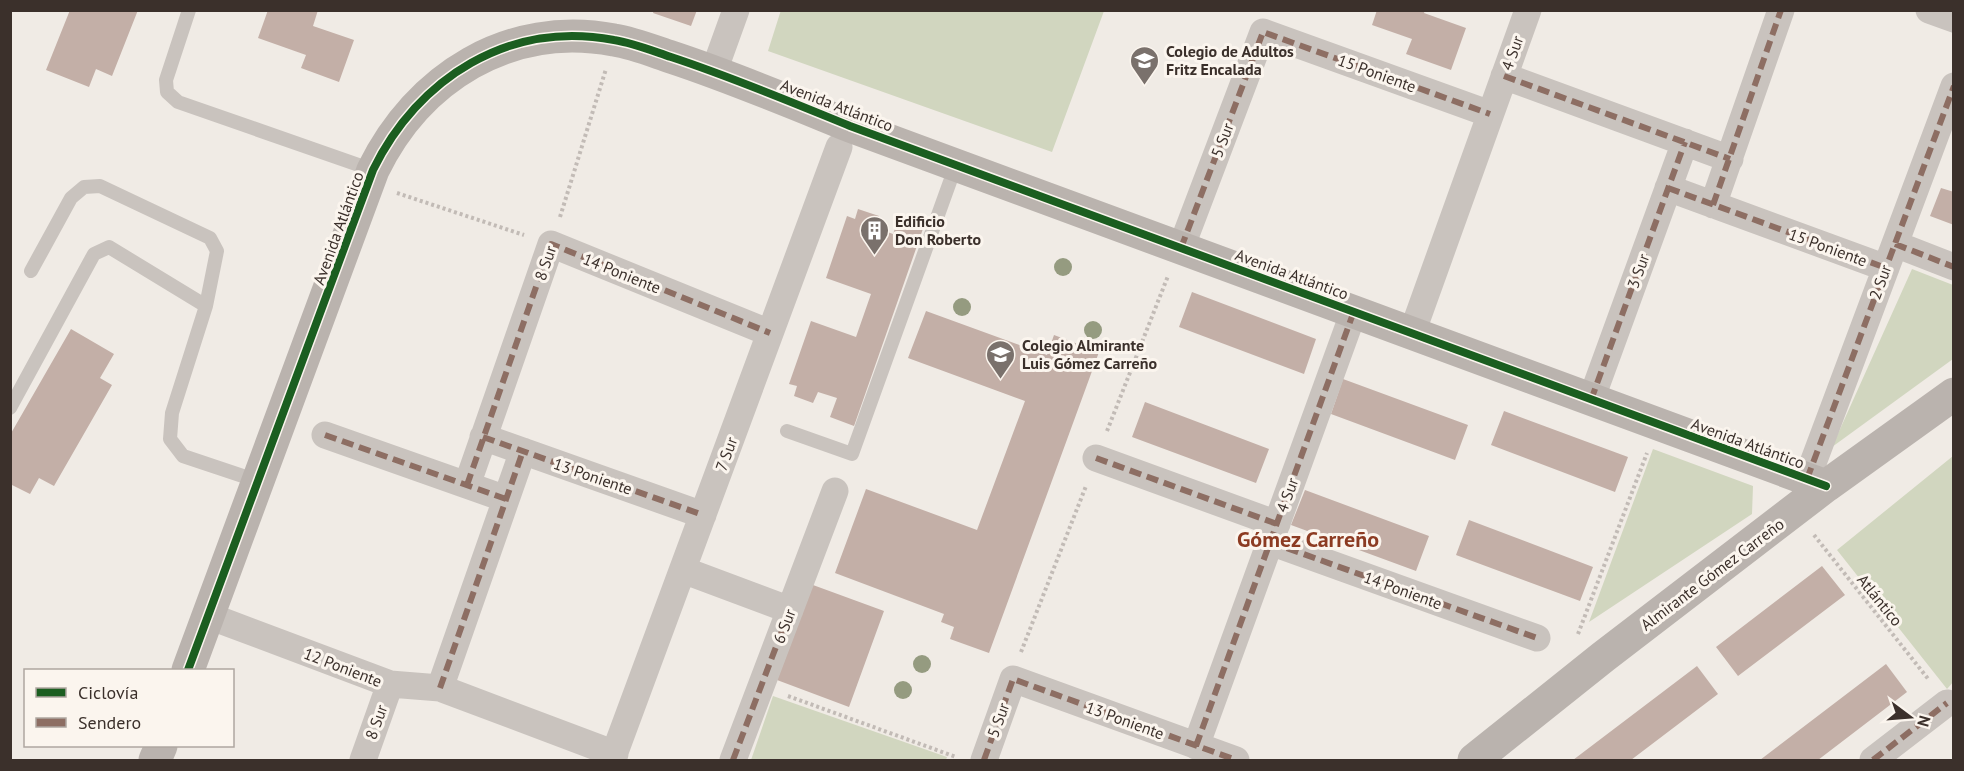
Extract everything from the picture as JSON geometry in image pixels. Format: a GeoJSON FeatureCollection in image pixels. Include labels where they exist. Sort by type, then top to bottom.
{"type":"FeatureCollection","features":[{"type":"Feature","properties":{"kind":"street"},"geometry":{"type":"LineString","coordinates":[[714,71],[736,10]]}},
{"type":"Feature","properties":{"kind":"street","name":"4 Sur"},"geometry":{"type":"LineString","coordinates":[[1412,333],[1528,10]]}},
{"type":"Feature","properties":{"kind":"street"},"geometry":{"type":"LineString","coordinates":[[1713,205],[1781,10]]}},
{"type":"Feature","properties":{"kind":"street"},"geometry":{"type":"LineString","coordinates":[[1929,10],[1953,19]]}},
{"type":"Feature","properties":{"kind":"street","name":"15 Poniente"},"geometry":{"type":"LineString","coordinates":[[1263,32],[1490,114]]}},
{"type":"Feature","properties":{"kind":"street","name":"5 Sur"},"geometry":{"type":"LineString","coordinates":[[1181,248],[1263,32]]}},
{"type":"Feature","properties":{"kind":"street","name":"Avenida Atlántico"},"geometry":{"type":"LineString","coordinates":[[188,669],[371,177],[386,144],[423,98],[471,62],[526,41],[556,37],[615,40],[714,71],[956,165],[1817,483]]}},
{"type":"Feature","properties":{"kind":"street"},"geometry":{"type":"LineString","coordinates":[[1504,76],[1730,159]]}},
{"type":"Feature","properties":{"kind":"street","name":"2 Sur"},"geometry":{"type":"LineString","coordinates":[[1817,483],[1890,256],[1953,86]]}},
{"type":"Feature","properties":{"kind":"street","name":"3 Sur"},"geometry":{"type":"LineString","coordinates":[[1591,400],[1685,142]]}},
{"type":"Feature","properties":{"kind":"street","name":"7 Sur"},"geometry":{"type":"LineString","coordinates":[[613,757],[839,147]]}},
{"type":"Feature","properties":{"kind":"street","name":"15 Poniente"},"geometry":{"type":"LineString","coordinates":[[1668,189],[1713,205],[1890,256],[1953,267]]}},
{"type":"Feature","properties":{"kind":"street","name":"14 Poniente"},"geometry":{"type":"LineString","coordinates":[[551,244],[770,333]]}},
{"type":"Feature","properties":{"kind":"street","name":"8 Sur"},"geometry":{"type":"LineString","coordinates":[[466,485],[551,244]]}},
{"type":"Feature","properties":{"kind":"street","name":"4 Sur"},"geometry":{"type":"LineString","coordinates":[[1196,746],[1354,312]]}},
{"type":"Feature","properties":{"kind":"street","name":"Almirante Gómez Carreño"},"geometry":{"type":"LineString","coordinates":[[1477,760],[1603,657],[1795,512],[1817,483],[1953,394]]}},
{"type":"Feature","properties":{"kind":"street"},"geometry":{"type":"LineString","coordinates":[[325,435],[506,499]]}},
{"type":"Feature","properties":{"kind":"street","name":"13 Poniente"},"geometry":{"type":"LineString","coordinates":[[483,437],[703,515]]}},
{"type":"Feature","properties":{"kind":"street"},"geometry":{"type":"LineString","coordinates":[[440,688],[523,451]]}},
{"type":"Feature","properties":{"kind":"street","name":"14 Poniente"},"geometry":{"type":"LineString","coordinates":[[1096,458],[1274,533],[1537,638]]}},
{"type":"Feature","properties":{"kind":"street","name":"6 Sur"},"geometry":{"type":"LineString","coordinates":[[733,760],[835,491]]}},
{"type":"Feature","properties":{"kind":"street"},"geometry":{"type":"LineString","coordinates":[[683,570],[790,610]]}},
{"type":"Feature","properties":{"kind":"street","name":"12 Poniente"},"geometry":{"type":"LineString","coordinates":[[208,616],[390,684],[440,688],[613,757]]}},
{"type":"Feature","properties":{"kind":"street","name":"5 Sur"},"geometry":{"type":"LineString","coordinates":[[984,760],[1013,679]]}},
{"type":"Feature","properties":{"kind":"street","name":"13 Poniente"},"geometry":{"type":"LineString","coordinates":[[1013,679],[1236,760]]}},
{"type":"Feature","properties":{"kind":"street","name":"8 Sur"},"geometry":{"type":"LineString","coordinates":[[363,760],[390,684]]}},
{"type":"Feature","properties":{"kind":"street"},"geometry":{"type":"LineString","coordinates":[[1874,760],[1950,701]]}},
{"type":"Feature","properties":{"kind":"lane"},"geometry":{"type":"LineString","coordinates":[[189,10],[166,80],[167,92],[178,102],[371,177]]}},
{"type":"Feature","properties":{"kind":"lane"},"geometry":{"type":"LineString","coordinates":[[787,431],[852,454],[956,165]]}},
{"type":"Feature","properties":{"kind":"lane"},"geometry":{"type":"LineString","coordinates":[[31,271],[71,198],[84,187],[100,186],[210,238],[217,251],[206,306],[172,413],[170,439],[183,456],[258,481]]}},
{"type":"Feature","properties":{"kind":"lane"},"geometry":{"type":"LineString","coordinates":[[10,408],[94,254],[109,248],[206,306]]}},
{"type":"Feature","properties":{"kind":"path"},"geometry":{"type":"LineString","coordinates":[[371,177],[551,244]]}},
{"type":"Feature","properties":{"kind":"path"},"geometry":{"type":"LineString","coordinates":[[1578,636],[1658,424]]}},
{"type":"Feature","properties":{"kind":"path"},"geometry":{"type":"LineString","coordinates":[[761,686],[965,760]]}},
{"type":"Feature","properties":{"kind":"green space"},"geometry":{"type":"Polygon","coordinates":[[[781,10],[1104,11],[1052,152],[768,51],[781,10]]]}},
{"type":"Feature","properties":{"kind":"green space"},"geometry":{"type":"Polygon","coordinates":[[[1912,269],[1953,285],[1953,359],[1832,447],[1912,269]]]}},
{"type":"Feature","properties":{"kind":"green space"},"geometry":{"type":"Polygon","coordinates":[[[1653,449],[1753,486],[1752,514],[1589,622],[1653,449]]]}},
{"type":"Feature","properties":{"kind":"green space"},"geometry":{"type":"Polygon","coordinates":[[[1953,456],[1954,681],[1947,689],[1837,550],[1953,456]]]}},
{"type":"Feature","properties":{"kind":"green space"},"geometry":{"type":"Polygon","coordinates":[[[773,696],[947,757],[946,760],[751,760],[773,696]]]}},
{"type":"Feature","properties":{"kind":"building"},"geometry":{"type":"Polygon","coordinates":[[[70,10],[138,10],[112,76],[96,69],[89,87],[46,70],[70,10]]]}},
{"type":"Feature","properties":{"kind":"building"},"geometry":{"type":"Polygon","coordinates":[[[268,10],[318,10],[313,26],[354,40],[339,82],[301,68],[306,55],[258,38],[268,10]]]}},
{"type":"Feature","properties":{"kind":"building"},"geometry":{"type":"Polygon","coordinates":[[[654,10],[697,10],[691,26],[653,13],[654,10]]]}},
{"type":"Feature","properties":{"kind":"building"},"geometry":{"type":"Polygon","coordinates":[[[1377,10],[1425,10],[1424,13],[1466,28],[1451,70],[1406,54],[1412,39],[1372,25],[1377,10]]]}},
{"type":"Feature","properties":{"kind":"building"},"geometry":{"type":"Polygon","coordinates":[[[1941,188],[1954,192],[1954,225],[1930,216],[1941,188]]]}},
{"type":"Feature","properties":{"kind":"building"},"geometry":{"type":"Polygon","coordinates":[[[858,209],[879,216],[874,227],[893,234],[900,214],[925,223],[854,426],[830,417],[837,398],[818,392],[813,403],[794,396],[797,386],[789,384],[811,321],[856,337],[871,294],[826,278],[847,216],[855,219],[858,209]]]}},
{"type":"Feature","properties":{"kind":"building"},"geometry":{"type":"Polygon","coordinates":[[[1192,292],[1316,339],[1304,374],[1179,327],[1192,292]]]}},
{"type":"Feature","properties":{"kind":"building"},"geometry":{"type":"Polygon","coordinates":[[[926,311],[1047,355],[1054,335],[1099,352],[989,653],[950,639],[954,627],[941,622],[944,614],[835,573],[866,489],[977,530],[1025,401],[908,358],[926,311]]]}},
{"type":"Feature","properties":{"kind":"building"},"geometry":{"type":"Polygon","coordinates":[[[71,329],[114,354],[100,378],[112,385],[54,486],[39,478],[30,494],[10,484],[10,435],[71,329]]]}},
{"type":"Feature","properties":{"kind":"building"},"geometry":{"type":"Polygon","coordinates":[[[1343,379],[1468,425],[1455,460],[1331,414],[1343,379]]]}},
{"type":"Feature","properties":{"kind":"building"},"geometry":{"type":"Polygon","coordinates":[[[1145,402],[1269,449],[1256,483],[1132,437],[1145,402]]]}},
{"type":"Feature","properties":{"kind":"building"},"geometry":{"type":"Polygon","coordinates":[[[1504,411],[1628,457],[1615,492],[1491,445],[1504,411]]]}},
{"type":"Feature","properties":{"kind":"building"},"geometry":{"type":"Polygon","coordinates":[[[1305,490],[1429,536],[1416,571],[1291,525],[1305,490]]]}},
{"type":"Feature","properties":{"kind":"building"},"geometry":{"type":"Polygon","coordinates":[[[1469,520],[1593,567],[1580,601],[1456,555],[1469,520]]]}},
{"type":"Feature","properties":{"kind":"building"},"geometry":{"type":"Polygon","coordinates":[[[1822,566],[1845,595],[1738,676],[1716,647],[1822,566]]]}},
{"type":"Feature","properties":{"kind":"building"},"geometry":{"type":"Polygon","coordinates":[[[813,585],[884,611],[849,707],[777,680],[813,585]]]}},
{"type":"Feature","properties":{"kind":"building"},"geometry":{"type":"Polygon","coordinates":[[[1886,664],[1907,692],[1818,760],[1760,760],[1886,664]]]}},
{"type":"Feature","properties":{"kind":"building"},"geometry":{"type":"Polygon","coordinates":[[[1697,666],[1718,694],[1631,760],[1573,760],[1697,666]]]}},
{"type":"Feature","properties":{"kind":"marked path"},"geometry":{"type":"LineString","coordinates":[[1713,205],[1781,10]]}},
{"type":"Feature","properties":{"kind":"marked path"},"geometry":{"type":"LineString","coordinates":[[1181,248],[1263,32],[1490,114]]}},
{"type":"Feature","properties":{"kind":"marked path"},"geometry":{"type":"LineString","coordinates":[[1504,76],[1730,159]]}},
{"type":"Feature","properties":{"kind":"marked path"},"geometry":{"type":"LineString","coordinates":[[1807,479],[1954,86]]}},
{"type":"Feature","properties":{"kind":"marked path"},"geometry":{"type":"LineString","coordinates":[[1591,400],[1685,142]]}},
{"type":"Feature","properties":{"kind":"marked path"},"geometry":{"type":"LineString","coordinates":[[1668,188],[1886,268]]}},
{"type":"Feature","properties":{"kind":"marked path"},"geometry":{"type":"LineString","coordinates":[[467,485],[551,244],[770,333]]}},
{"type":"Feature","properties":{"kind":"marked path"},"geometry":{"type":"LineString","coordinates":[[1895,244],[1954,267]]}},
{"type":"Feature","properties":{"kind":"marked path"},"geometry":{"type":"LineString","coordinates":[[1196,746],[1354,311]]}},
{"type":"Feature","properties":{"kind":"marked path"},"geometry":{"type":"LineString","coordinates":[[325,435],[506,499]]}},
{"type":"Feature","properties":{"kind":"marked path"},"geometry":{"type":"LineString","coordinates":[[483,437],[703,515]]}},
{"type":"Feature","properties":{"kind":"marked path"},"geometry":{"type":"LineString","coordinates":[[440,688],[523,451]]}},
{"type":"Feature","properties":{"kind":"marked path"},"geometry":{"type":"LineString","coordinates":[[1096,458],[1277,524]]}},
{"type":"Feature","properties":{"kind":"marked path"},"geometry":{"type":"LineString","coordinates":[[1270,542],[1537,638]]}},
{"type":"Feature","properties":{"kind":"marked path"},"geometry":{"type":"LineString","coordinates":[[733,760],[790,610]]}},
{"type":"Feature","properties":{"kind":"marked path"},"geometry":{"type":"LineString","coordinates":[[984,760],[1013,679],[1236,760]]}},
{"type":"Feature","properties":{"kind":"marked path"},"geometry":{"type":"LineString","coordinates":[[1873,760],[1947,703]]}},
{"type":"Feature","properties":{"kind":"cycle path"},"geometry":{"type":"LineString","coordinates":[[188,669],[373,170],[392,137],[415,108],[441,83],[471,63],[503,48],[538,39],[575,36],[614,40],[694,65],[850,126],[1826,486]]}},
{"type":"Feature","properties":{"kind":"place","name":"Colegio de Adultos Fritz Encalada"},"geometry":{"type":"Point","coordinates":[1145,86]}},
{"type":"Feature","properties":{"kind":"place","name":"Edificio Don Roberto"},"geometry":{"type":"Point","coordinates":[874,256]}},
{"type":"Feature","properties":{"kind":"place","name":"Colegio Almirante Luis Gómez Carreño"},"geometry":{"type":"Point","coordinates":[1001,380]}},
{"type":"Feature","properties":{"kind":"district","name":"Gómez Carreño"},"geometry":{"type":"Point","coordinates":[1308,539]}}]}
